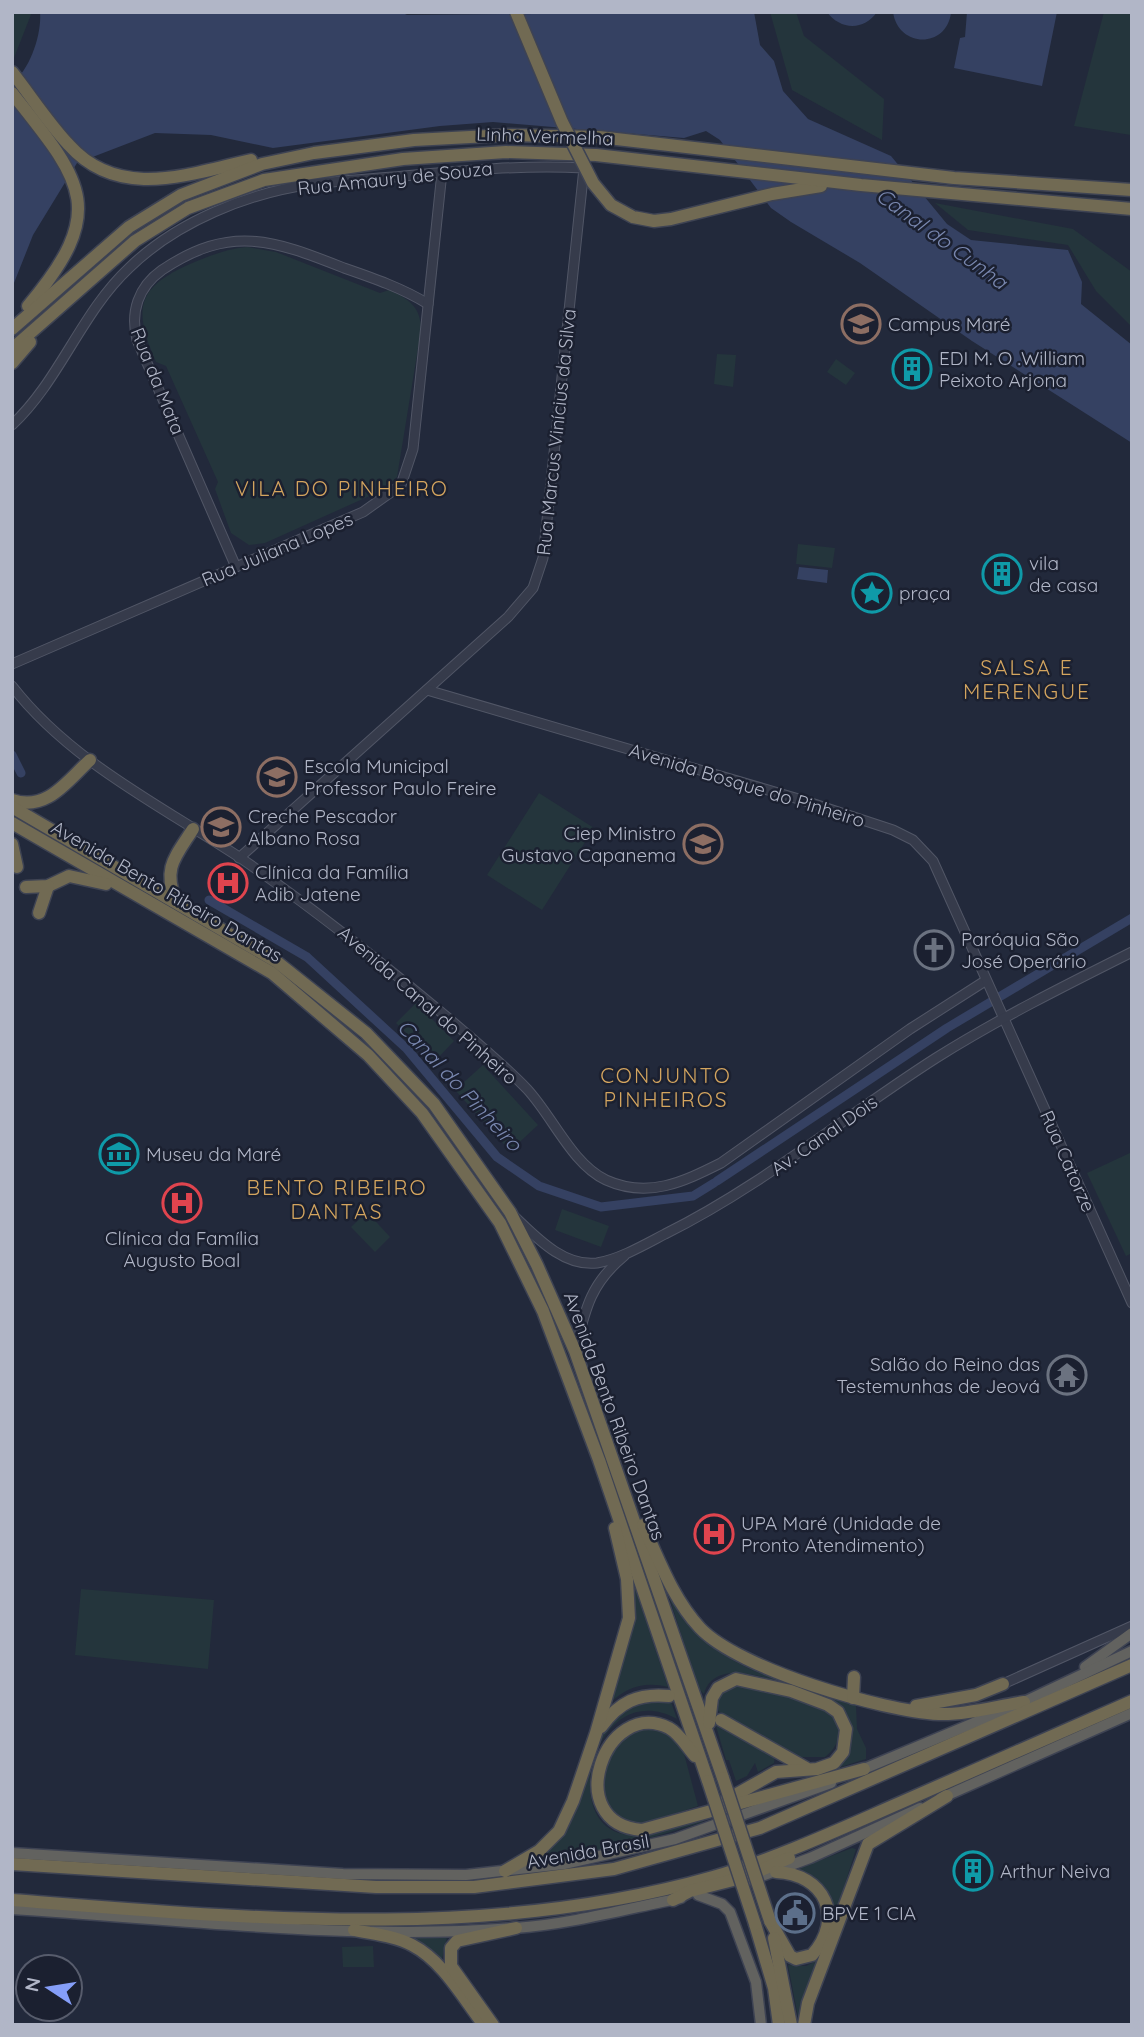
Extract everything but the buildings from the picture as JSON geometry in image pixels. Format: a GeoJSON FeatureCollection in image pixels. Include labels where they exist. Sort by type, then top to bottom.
{"type":"FeatureCollection","features":[{"type":"Feature","properties":{"kind":"highway"},"geometry":{"type":"LineString","coordinates":[[516,12],[562,122],[593,183],[605,201],[626,214],[647,220],[680,218],[800,188],[861,185]]}},
{"type":"Feature","properties":{"kind":"highway"},"geometry":{"type":"LineString","coordinates":[[524,12],[569,120],[578,150]]}},
{"type":"Feature","properties":{"kind":"highway"},"geometry":{"type":"LineString","coordinates":[[12,72],[68,145],[95,168],[118,177],[143,180],[169,178],[257,159],[314,153]]}},
{"type":"Feature","properties":{"kind":"highway"},"geometry":{"type":"LineString","coordinates":[[12,93],[61,155],[78,200],[78,224],[66,256],[12,327]]}},
{"type":"Feature","properties":{"kind":"highway","name":"Linha Vermelha"},"geometry":{"type":"LineString","coordinates":[[12,327],[84,263],[155,209],[214,180],[261,164],[314,153],[414,140],[508,135],[615,139],[954,178],[1132,190]]}},
{"type":"Feature","properties":{"kind":"highway","name":"Linha Vermelha"},"geometry":{"type":"LineString","coordinates":[[12,349],[135,241],[188,208],[264,180],[314,170],[426,156],[506,152],[596,155],[861,185],[1132,209]]}},
{"type":"Feature","properties":{"kind":"highway"},"geometry":{"type":"LineString","coordinates":[[12,363],[47,318]]}},
{"type":"Feature","properties":{"kind":"highway"},"geometry":{"type":"LineString","coordinates":[[12,800],[35,804],[46,801],[90,760]]}},
{"type":"Feature","properties":{"kind":"highway","name":"Avenida Bento Ribeiro Dantas"},"geometry":{"type":"LineString","coordinates":[[12,807],[277,962],[366,1033],[430,1098],[510,1212],[575,1351],[709,1732],[770,1921]]}},
{"type":"Feature","properties":{"kind":"highway","name":"Avenida Bento Ribeiro Dantas"},"geometry":{"type":"LineString","coordinates":[[12,823],[272,973],[368,1055],[422,1113],[500,1223],[525,1271],[599,1460],[701,1765]]}},
{"type":"Feature","properties":{"kind":"highway"},"geometry":{"type":"LineString","coordinates":[[176,901],[169,886],[169,872],[193,829]]}},
{"type":"Feature","properties":{"kind":"highway"},"geometry":{"type":"LineString","coordinates":[[12,844],[17,867]]}},
{"type":"Feature","properties":{"kind":"highway"},"geometry":{"type":"LineString","coordinates":[[26,887],[48,886],[69,876],[123,889]]}},
{"type":"Feature","properties":{"kind":"highway"},"geometry":{"type":"LineString","coordinates":[[39,913],[48,886]]}},
{"type":"Feature","properties":{"kind":"highway"},"geometry":{"type":"LineString","coordinates":[[505,1871],[538,1851],[559,1831],[573,1801],[625,1636],[629,1608],[627,1579],[599,1460]]}},
{"type":"Feature","properties":{"kind":"highway"},"geometry":{"type":"LineString","coordinates":[[621,1482],[681,1603],[711,1638],[745,1658],[853,1698],[891,1708],[942,1714],[1024,1702]]}},
{"type":"Feature","properties":{"kind":"highway"},"geometry":{"type":"LineString","coordinates":[[1066,1681],[1132,1633]]}},
{"type":"Feature","properties":{"kind":"highway","name":"Avenida Brasil"},"geometry":{"type":"LineString","coordinates":[[12,1853],[343,1874],[467,1875],[564,1864],[675,1839],[785,1802],[1024,1702],[1132,1651]]}},
{"type":"Feature","properties":{"kind":"highway","name":"Avenida Brasil"},"geometry":{"type":"LineString","coordinates":[[12,1864],[376,1887],[474,1887],[614,1869],[760,1828],[1132,1665]]}},
{"type":"Feature","properties":{"kind":"highway"},"geometry":{"type":"LineString","coordinates":[[853,1698],[854,1677]]}},
{"type":"Feature","properties":{"kind":"highway"},"geometry":{"type":"LineString","coordinates":[[705,1812],[776,1772],[829,1766],[838,1759],[845,1746],[846,1729],[838,1712],[791,1691],[749,1680],[727,1683],[718,1688],[712,1698],[709,1732]]}},
{"type":"Feature","properties":{"kind":"highway"},"geometry":{"type":"LineString","coordinates":[[891,1708],[927,1705],[976,1695],[1003,1684]]}},
{"type":"Feature","properties":{"kind":"highway"},"geometry":{"type":"LineString","coordinates":[[596,1733],[622,1703],[642,1696],[669,1696]]}},
{"type":"Feature","properties":{"kind":"highway"},"geometry":{"type":"LineString","coordinates":[[12,1900],[359,1919],[517,1915],[628,1898],[714,1876],[780,1854],[1132,1701]]}},
{"type":"Feature","properties":{"kind":"highway"},"geometry":{"type":"LineString","coordinates":[[493,2025],[451,1966],[451,1948],[457,1941],[698,1895],[776,1872],[1132,1713]]}},
{"type":"Feature","properties":{"kind":"highway"},"geometry":{"type":"LineString","coordinates":[[721,1720],[807,1768]]}},
{"type":"Feature","properties":{"kind":"highway"},"geometry":{"type":"LineString","coordinates":[[779,2025],[774,1988],[755,1924],[708,1781],[701,1765],[671,1729],[641,1724],[630,1727],[612,1741],[607,1752],[597,1784],[597,1798],[604,1812],[628,1829],[642,1830],[676,1823],[705,1812],[864,1769]]}},
{"type":"Feature","properties":{"kind":"highway"},"geometry":{"type":"LineString","coordinates":[[804,2025],[808,2003],[868,1844],[947,1796]]}},
{"type":"Feature","properties":{"kind":"highway"},"geometry":{"type":"LineString","coordinates":[[673,1900],[690,1891],[764,1869],[874,1819],[905,1800]]}},
{"type":"Feature","properties":{"kind":"highway"},"geometry":{"type":"LineString","coordinates":[[770,1921],[790,1956],[796,1959],[812,1955],[828,1924],[827,1905],[817,1887],[800,1875],[776,1872]]}},
{"type":"Feature","properties":{"kind":"highway"},"geometry":{"type":"LineString","coordinates":[[698,1895],[722,1904],[730,1912],[756,1982],[761,2025]]}},
{"type":"Feature","properties":{"kind":"highway"},"geometry":{"type":"LineString","coordinates":[[12,1909],[354,1930],[516,1928]]}},
{"type":"Feature","properties":{"kind":"highway"},"geometry":{"type":"LineString","coordinates":[[770,1921],[791,2025]]}},
{"type":"Feature","properties":{"kind":"highway"},"geometry":{"type":"LineString","coordinates":[[354,1930],[404,1941],[420,1950],[443,1970],[484,2025]]}},
{"type":"Feature","properties":{"kind":"highway"},"geometry":{"type":"LineString","coordinates":[[771,2025],[774,1988]]}},
{"type":"Feature","properties":{"kind":"street","name":"Rua Amaury de Souza"},"geometry":{"type":"LineString","coordinates":[[12,425],[31,405],[108,291],[129,268],[177,231],[246,201],[302,186],[494,166],[584,168]]}},
{"type":"Feature","properties":{"kind":"street","name":"Rua Marcus Vinícius da Silva"},"geometry":{"type":"LineString","coordinates":[[239,858],[517,608],[534,588],[542,566],[584,168]]}},
{"type":"Feature","properties":{"kind":"street","name":"Rua Juliana Lopes"},"geometry":{"type":"LineString","coordinates":[[12,664],[363,512],[401,485],[413,449],[442,172]]}},
{"type":"Feature","properties":{"kind":"street","name":"Rua da Mata"},"geometry":{"type":"LineString","coordinates":[[236,567],[137,340],[134,317],[147,284],[167,267],[212,246],[239,239],[255,239],[297,248],[428,304]]}},
{"type":"Feature","properties":{"kind":"street","name":"Avenida Canal do Pinheiro"},"geometry":{"type":"LineString","coordinates":[[12,686],[44,722],[90,760],[345,931],[477,1042],[527,1089],[582,1162],[603,1178],[630,1188],[644,1190],[672,1185],[721,1163],[985,981]]}},
{"type":"Feature","properties":{"kind":"street","name":"Avenida Bosque do Pinheiro"},"geometry":{"type":"LineString","coordinates":[[427,690],[802,800],[902,834],[920,846],[933,861],[992,995]]}},
{"type":"Feature","properties":{"kind":"street"},"geometry":{"type":"LineString","coordinates":[[1004,1019],[1132,952]]}},
{"type":"Feature","properties":{"kind":"street","name":"Rua Catorze"},"geometry":{"type":"LineString","coordinates":[[992,995],[1132,1303]]}},
{"type":"Feature","properties":{"kind":"street","name":"Av. Canal Dois"},"geometry":{"type":"LineString","coordinates":[[631,1251],[687,1224],[776,1169],[960,1044],[1004,1019]]}},
{"type":"Feature","properties":{"kind":"street"},"geometry":{"type":"LineString","coordinates":[[510,1212],[545,1246],[578,1261],[596,1263],[631,1251]]}},
{"type":"Feature","properties":{"kind":"street"},"geometry":{"type":"LineString","coordinates":[[575,1351],[591,1296],[604,1273],[631,1251]]}},
{"type":"Feature","properties":{"kind":"street"},"geometry":{"type":"LineString","coordinates":[[1003,1684],[1132,1626]]}},
{"type":"Feature","properties":{"kind":"shaded area"},"geometry":{"type":"Polygon","coordinates":[[[12,12],[32,12],[12,63],[12,12]]]}},
{"type":"Feature","properties":{"kind":"shaded area"},"geometry":{"type":"Polygon","coordinates":[[[770,12],[796,12],[804,36],[884,99],[882,140],[792,90],[770,12]]]}},
{"type":"Feature","properties":{"kind":"shaded area"},"geometry":{"type":"Polygon","coordinates":[[[1104,12],[1132,12],[1131,135],[1074,126],[1104,12]]]}},
{"type":"Feature","properties":{"kind":"shaded area"},"geometry":{"type":"Polygon","coordinates":[[[935,203],[1073,229],[1132,272],[1132,327],[1096,291],[1068,245],[968,230],[935,203]]]}},
{"type":"Feature","properties":{"kind":"shaded area"},"geometry":{"type":"Polygon","coordinates":[[[247,247],[276,252],[380,293],[389,290],[396,293],[416,310],[421,330],[397,477],[385,489],[265,543],[249,545],[231,533],[215,489],[218,482],[166,366],[156,362],[142,314],[149,292],[172,273],[211,256],[247,247]]]}},
{"type":"Feature","properties":{"kind":"shaded area"},"geometry":{"type":"Polygon","coordinates":[[[717,354],[736,355],[733,387],[714,384],[717,354]]]}},
{"type":"Feature","properties":{"kind":"shaded area"},"geometry":{"type":"Polygon","coordinates":[[[836,359],[855,373],[846,385],[827,372],[836,359]]]}},
{"type":"Feature","properties":{"kind":"shaded area"},"geometry":{"type":"Polygon","coordinates":[[[798,544],[835,548],[832,568],[796,564],[798,544]]]}},
{"type":"Feature","properties":{"kind":"shaded area"},"geometry":{"type":"Polygon","coordinates":[[[539,793],[594,828],[542,910],[487,875],[539,793]]]}},
{"type":"Feature","properties":{"kind":"shaded area"},"geometry":{"type":"Polygon","coordinates":[[[416,1003],[454,1041],[435,1061],[396,1023],[416,1003]]]}},
{"type":"Feature","properties":{"kind":"shaded area"},"geometry":{"type":"Polygon","coordinates":[[[483,1065],[538,1125],[510,1151],[455,1090],[483,1065]]]}},
{"type":"Feature","properties":{"kind":"shaded area"},"geometry":{"type":"Polygon","coordinates":[[[1132,1152],[1132,1253],[1126,1256],[1087,1173],[1132,1152]]]}},
{"type":"Feature","properties":{"kind":"shaded area"},"geometry":{"type":"Polygon","coordinates":[[[562,1209],[609,1226],[601,1247],[555,1230],[562,1209]]]}},
{"type":"Feature","properties":{"kind":"shaded area"},"geometry":{"type":"Polygon","coordinates":[[[367,1212],[390,1237],[375,1252],[351,1227],[367,1212]]]}},
{"type":"Feature","properties":{"kind":"shaded area"},"geometry":{"type":"Polygon","coordinates":[[[629,1571],[668,1687],[636,1687],[621,1694],[608,1705],[631,1635],[629,1571]]]}},
{"type":"Feature","properties":{"kind":"shaded area"},"geometry":{"type":"Polygon","coordinates":[[[81,1589],[214,1600],[208,1669],[75,1655],[81,1589]]]}},
{"type":"Feature","properties":{"kind":"shaded area"},"geometry":{"type":"Polygon","coordinates":[[[668,1593],[704,1639],[734,1661],[767,1676],[856,1705],[857,1729],[866,1748],[866,1759],[831,1770],[851,1735],[844,1712],[824,1698],[777,1681],[740,1673],[724,1674],[711,1681],[704,1694],[698,1688],[668,1593]]]}},
{"type":"Feature","properties":{"kind":"shaded area"},"geometry":{"type":"Polygon","coordinates":[[[741,1681],[825,1708],[836,1720],[839,1732],[831,1751],[825,1757],[796,1757],[713,1708],[722,1688],[741,1681]]]}},
{"type":"Feature","properties":{"kind":"shaded area"},"geometry":{"type":"Polygon","coordinates":[[[657,1699],[671,1702],[677,1719],[647,1711],[623,1718],[605,1736],[594,1760],[590,1787],[595,1811],[609,1828],[634,1835],[659,1831],[702,1818],[703,1822],[591,1854],[523,1866],[561,1834],[600,1734],[625,1705],[657,1699]]]}},
{"type":"Feature","properties":{"kind":"shaded area"},"geometry":{"type":"Polygon","coordinates":[[[716,1726],[775,1756],[774,1763],[758,1772],[755,1763],[747,1776],[736,1781],[729,1760],[726,1760],[716,1726]]]}},
{"type":"Feature","properties":{"kind":"shaded area"},"geometry":{"type":"Polygon","coordinates":[[[636,1728],[668,1732],[683,1750],[698,1806],[644,1824],[621,1822],[601,1796],[605,1764],[618,1743],[636,1728]]]}},
{"type":"Feature","properties":{"kind":"shaded area"},"geometry":{"type":"Polygon","coordinates":[[[852,1848],[856,1849],[834,1919],[795,1870],[852,1848]]]}},
{"type":"Feature","properties":{"kind":"shaded area"},"geometry":{"type":"Polygon","coordinates":[[[447,1937],[442,1959],[414,1938],[447,1937]]]}},
{"type":"Feature","properties":{"kind":"shaded area"},"geometry":{"type":"Polygon","coordinates":[[[373,1946],[374,1967],[343,1967],[342,1947],[373,1946]]]}},
{"type":"Feature","properties":{"kind":"shaded area"},"geometry":{"type":"Polygon","coordinates":[[[818,1960],[801,2017],[798,2017],[788,1965],[806,1966],[818,1960]]]}},
{"type":"Feature","properties":{"kind":"water","name":"Canal do Cunha"},"geometry":{"type":"Polygon","coordinates":[[[40,12],[401,12],[407,15],[754,12],[760,45],[774,61],[783,91],[808,119],[891,156],[947,224],[971,240],[1068,250],[1082,282],[1081,304],[1132,345],[1132,443],[972,341],[860,263],[771,208],[720,140],[706,131],[684,138],[493,122],[440,126],[273,148],[211,135],[155,133],[77,163],[33,235],[12,288],[12,83],[24,70],[34,51],[40,12]]]}},
{"type":"Feature","properties":{"kind":"water"},"geometry":{"type":"Polygon","coordinates":[[[827,12],[877,12],[866,23],[852,26],[838,22],[827,12]]]}},
{"type":"Feature","properties":{"kind":"water"},"geometry":{"type":"Polygon","coordinates":[[[893,12],[951,13],[941,33],[922,40],[903,32],[893,12]]]}},
{"type":"Feature","properties":{"kind":"water"},"geometry":{"type":"Polygon","coordinates":[[[967,12],[1057,12],[1042,86],[954,68],[960,38],[965,37],[967,12]]]}},
{"type":"Feature","properties":{"kind":"water"},"geometry":{"type":"Polygon","coordinates":[[[799,567],[828,570],[827,583],[797,579],[799,567]]]}},
{"type":"Feature","properties":{"kind":"waterway","name":"Canal do Pinheiro"},"geometry":{"type":"LineString","coordinates":[[12,755],[21,773]]}},
{"type":"Feature","properties":{"kind":"waterway","name":"Canal do Pinheiro"},"geometry":{"type":"LineString","coordinates":[[209,900],[307,957],[407,1049],[497,1157],[539,1186],[601,1207],[693,1196],[714,1183]]}},
{"type":"Feature","properties":{"kind":"waterway","name":"Canal do Pinheiro"},"geometry":{"type":"LineString","coordinates":[[717,1181],[947,1028],[1132,918]]}},
{"type":"Feature","properties":{"kind":"place","name":"Campus Maré"},"geometry":{"type":"Point","coordinates":[861,324]}},
{"type":"Feature","properties":{"kind":"place","name":"EDI M. O .William Peixoto Arjona"},"geometry":{"type":"Point","coordinates":[912,369]}},
{"type":"Feature","properties":{"kind":"place","name":"vila de casa"},"geometry":{"type":"Point","coordinates":[1002,574]}},
{"type":"Feature","properties":{"kind":"place","name":"praça"},"geometry":{"type":"Point","coordinates":[872,593]}},
{"type":"Feature","properties":{"kind":"place","name":"Escola Municipal Professor Paulo Freire"},"geometry":{"type":"Point","coordinates":[277,777]}},
{"type":"Feature","properties":{"kind":"place","name":"Creche Pescador Albano Rosa"},"geometry":{"type":"Point","coordinates":[221,827]}},
{"type":"Feature","properties":{"kind":"place","name":"Ciep Ministro Gustavo Capanema"},"geometry":{"type":"Point","coordinates":[703,844]}},
{"type":"Feature","properties":{"kind":"place","name":"Clínica da Família Adib Jatene"},"geometry":{"type":"Point","coordinates":[228,883]}},
{"type":"Feature","properties":{"kind":"place","name":"Paróquia São José Operário"},"geometry":{"type":"Point","coordinates":[934,950]}},
{"type":"Feature","properties":{"kind":"place","name":"Museu da Maré"},"geometry":{"type":"Point","coordinates":[119,1154]}},
{"type":"Feature","properties":{"kind":"place","name":"Clínica da Família Augusto Boal"},"geometry":{"type":"Point","coordinates":[182,1203]}},
{"type":"Feature","properties":{"kind":"place","name":"Salão do Reino das Testemunhas de Jeová"},"geometry":{"type":"Point","coordinates":[1067,1375]}},
{"type":"Feature","properties":{"kind":"place","name":"UPA Maré (Unidade de Pronto Atendimento)"},"geometry":{"type":"Point","coordinates":[714,1534]}},
{"type":"Feature","properties":{"kind":"place","name":"Arthur Neiva"},"geometry":{"type":"Point","coordinates":[973,1871]}},
{"type":"Feature","properties":{"kind":"place","name":"BPVE 1 CIA"},"geometry":{"type":"Point","coordinates":[795,1913]}},
{"type":"Feature","properties":{"kind":"district","name":"VILA DO PINHEIRO"},"geometry":{"type":"Point","coordinates":[342,488]}},
{"type":"Feature","properties":{"kind":"district","name":"SALSA E MERENGUE"},"geometry":{"type":"Point","coordinates":[1027,679]}},
{"type":"Feature","properties":{"kind":"district","name":"CONJUNTO PINHEIROS"},"geometry":{"type":"Point","coordinates":[666,1087]}},
{"type":"Feature","properties":{"kind":"district","name":"BENTO RIBEIRO DANTAS"},"geometry":{"type":"Point","coordinates":[337,1199]}}]}
